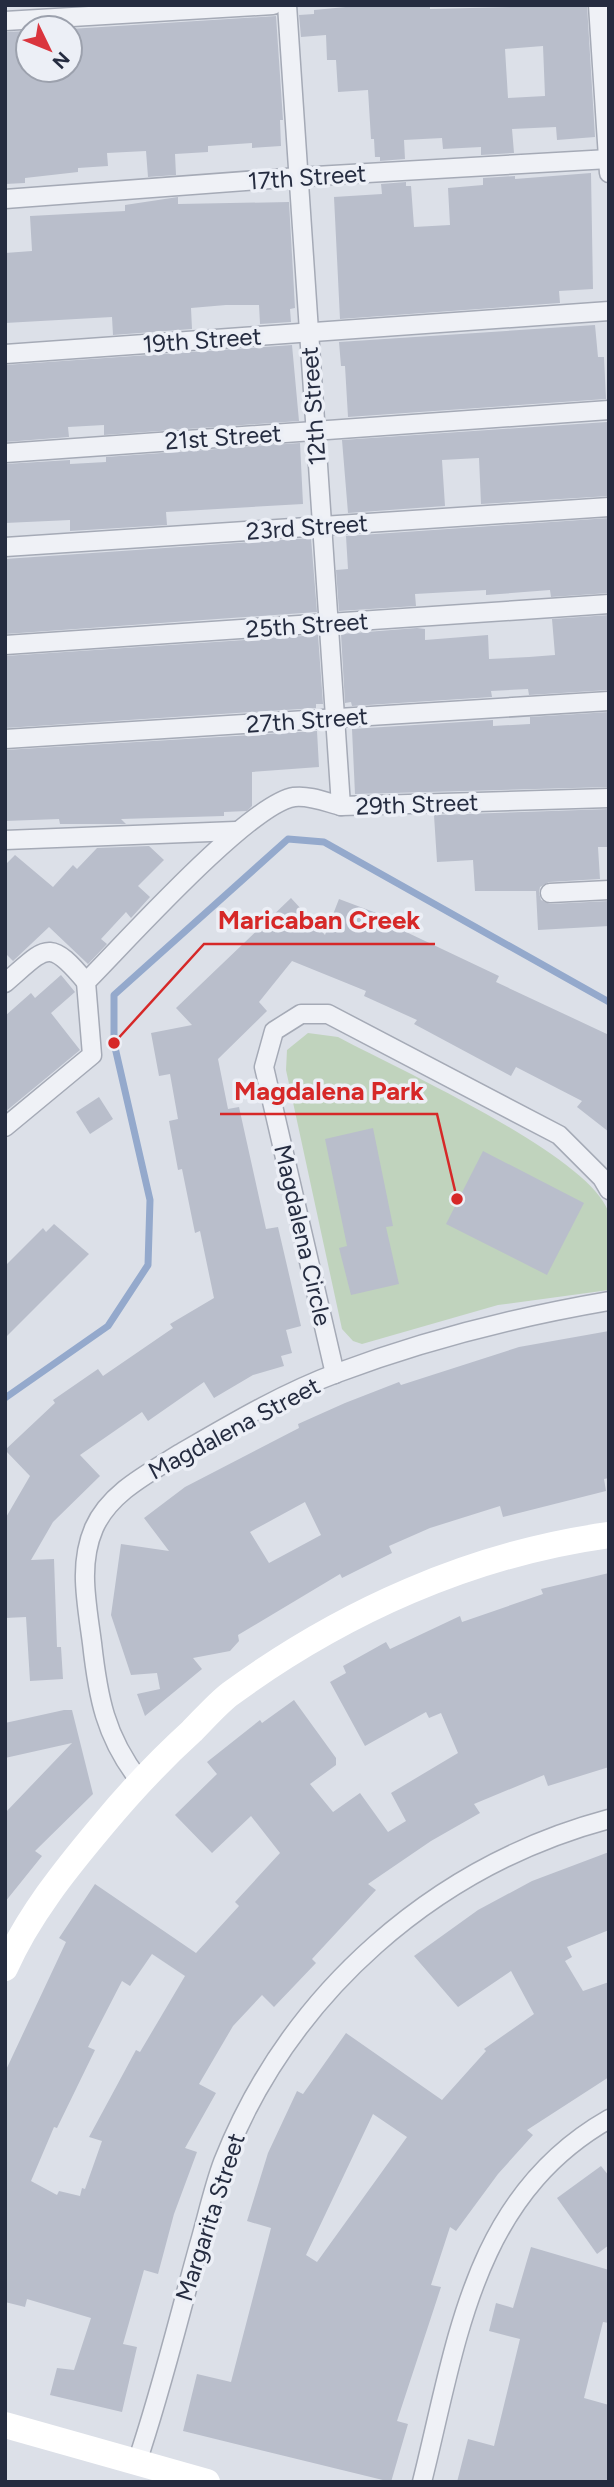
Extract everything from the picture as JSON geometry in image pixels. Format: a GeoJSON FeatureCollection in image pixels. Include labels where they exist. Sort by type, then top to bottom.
{"type":"FeatureCollection","features":[{"type":"Feature","properties":{"kind":"street"},"geometry":{"type":"LineString","coordinates":[[5,20],[272,5]]}},
{"type":"Feature","properties":{"kind":"street","name":"12th Street"},"geometry":{"type":"LineString","coordinates":[[287,5],[341,806]]}},
{"type":"Feature","properties":{"kind":"street"},"geometry":{"type":"LineString","coordinates":[[598,5],[609,173]]}},
{"type":"Feature","properties":{"kind":"street","name":"17th Street"},"geometry":{"type":"LineString","coordinates":[[5,199],[298,177],[608,159]]}},
{"type":"Feature","properties":{"kind":"street","name":"19th Street"},"geometry":{"type":"LineString","coordinates":[[5,354],[609,311]]}},
{"type":"Feature","properties":{"kind":"street","name":"21st Street"},"geometry":{"type":"LineString","coordinates":[[5,453],[609,410]]}},
{"type":"Feature","properties":{"kind":"street","name":"23rd Street"},"geometry":{"type":"LineString","coordinates":[[5,547],[609,507]]}},
{"type":"Feature","properties":{"kind":"street","name":"25th Street"},"geometry":{"type":"LineString","coordinates":[[5,645],[609,604]]}},
{"type":"Feature","properties":{"kind":"street","name":"27th Street"},"geometry":{"type":"LineString","coordinates":[[5,739],[609,701]]}},
{"type":"Feature","properties":{"kind":"street","name":"29th Street"},"geometry":{"type":"LineString","coordinates":[[86,982],[236,831],[282,800],[305,796],[341,806],[609,798]]}},
{"type":"Feature","properties":{"kind":"street"},"geometry":{"type":"LineString","coordinates":[[5,840],[236,831]]}},
{"type":"Feature","properties":{"kind":"street"},"geometry":{"type":"LineString","coordinates":[[550,893],[609,890]]}},
{"type":"Feature","properties":{"kind":"street"},"geometry":{"type":"LineString","coordinates":[[5,983],[42,951],[54,951],[65,957],[86,982],[92,1055],[5,1127]]}},
{"type":"Feature","properties":{"kind":"street","name":"Magdalena Circle"},"geometry":{"type":"LineString","coordinates":[[335,1374],[264,1067],[274,1031],[302,1014],[328,1014],[559,1135],[602,1178],[609,1190]]}},
{"type":"Feature","properties":{"kind":"street","name":"Magdalena Street"},"geometry":{"type":"LineString","coordinates":[[139,1780],[118,1753],[98,1694],[84,1578],[85,1553],[95,1525],[112,1501],[139,1479],[232,1423],[335,1374],[509,1320],[609,1301]]}},
{"type":"Feature","properties":{"kind":"street"},"geometry":{"type":"LineString","coordinates":[[5,1968],[15,1945],[66,1868],[139,1780],[229,1695],[338,1623],[471,1565],[573,1540],[609,1535]]}},
{"type":"Feature","properties":{"kind":"street","name":"Margarita Street"},"geometry":{"type":"LineString","coordinates":[[137,2462],[222,2163],[269,2070],[311,2010],[345,1972],[385,1935],[438,1895],[522,1849],[568,1830],[609,1819]]}},
{"type":"Feature","properties":{"kind":"street"},"geometry":{"type":"LineString","coordinates":[[422,2482],[470,2292],[500,2224],[545,2166],[609,2119]]}},
{"type":"Feature","properties":{"kind":"street"},"geometry":{"type":"LineString","coordinates":[[5,2425],[207,2482]]}},
{"type":"Feature","properties":{"kind":"green space"},"geometry":{"type":"Polygon","coordinates":[[[308,1033],[338,1037],[402,1069],[487,1115],[566,1165],[593,1189],[608,1211],[611,1238],[609,1290],[498,1305],[362,1344],[353,1341],[342,1329],[286,1070],[287,1050],[308,1033]]]}},
{"type":"Feature","properties":{"kind":"building"},"geometry":{"type":"Polygon","coordinates":[[[367,5],[430,5],[430,9],[587,5],[595,137],[557,140],[556,127],[512,129],[514,153],[481,155],[481,147],[443,149],[442,138],[404,140],[405,159],[380,161],[380,157],[375,157],[374,139],[371,139],[368,90],[338,92],[336,60],[327,60],[326,35],[301,37],[299,15],[314,14],[314,10],[367,5]],[[543,46],[505,49],[508,98],[545,96],[543,46]]]}},
{"type":"Feature","properties":{"kind":"building"},"geometry":{"type":"Polygon","coordinates":[[[276,16],[283,120],[280,120],[281,146],[252,148],[252,143],[208,146],[208,152],[175,154],[176,175],[148,177],[146,151],[107,153],[108,166],[78,168],[78,172],[25,178],[25,183],[5,184],[5,32],[14,32],[14,84],[84,84],[84,28],[276,16]]]}},
{"type":"Feature","properties":{"kind":"building"},"geometry":{"type":"Polygon","coordinates":[[[591,173],[593,289],[559,291],[560,303],[340,319],[334,197],[382,194],[381,184],[406,182],[406,186],[411,186],[414,227],[450,225],[448,188],[483,185],[483,178],[515,176],[515,179],[591,173]]]}},
{"type":"Feature","properties":{"kind":"building"},"geometry":{"type":"Polygon","coordinates":[[[178,197],[178,204],[289,202],[295,308],[290,309],[291,322],[260,324],[259,305],[226,305],[191,308],[192,329],[113,335],[112,317],[5,323],[5,253],[32,251],[30,216],[125,211],[125,205],[178,197]]]}},
{"type":"Feature","properties":{"kind":"building"},"geometry":{"type":"Polygon","coordinates":[[[595,325],[598,357],[604,357],[606,399],[348,417],[345,366],[341,366],[339,342],[595,325]]]}},
{"type":"Feature","properties":{"kind":"building"},"geometry":{"type":"Polygon","coordinates":[[[292,345],[299,421],[104,435],[104,425],[68,427],[69,437],[5,442],[5,365],[292,345]]]}},
{"type":"Feature","properties":{"kind":"building"},"geometry":{"type":"Polygon","coordinates":[[[607,422],[609,496],[481,504],[479,458],[442,460],[445,506],[348,513],[342,440],[607,422]]]}},
{"type":"Feature","properties":{"kind":"building"},"geometry":{"type":"Polygon","coordinates":[[[300,443],[303,504],[166,512],[167,525],[70,531],[70,520],[5,523],[5,464],[70,460],[70,464],[106,462],[106,457],[300,443]]]}},
{"type":"Feature","properties":{"kind":"building"},"geometry":{"type":"Polygon","coordinates":[[[609,518],[609,593],[551,597],[550,590],[486,595],[486,590],[415,594],[416,606],[339,611],[336,570],[348,569],[346,536],[609,518]]]}},
{"type":"Feature","properties":{"kind":"building"},"geometry":{"type":"Polygon","coordinates":[[[311,538],[317,612],[5,634],[5,559],[311,538]]]}},
{"type":"Feature","properties":{"kind":"building"},"geometry":{"type":"Polygon","coordinates":[[[609,615],[609,690],[529,695],[528,689],[491,691],[492,697],[352,706],[351,702],[345,703],[341,634],[417,628],[425,629],[425,640],[488,635],[489,659],[529,657],[555,655],[552,619],[609,615]]]}},
{"type":"Feature","properties":{"kind":"building"},"geometry":{"type":"Polygon","coordinates":[[[318,635],[323,704],[316,704],[316,708],[5,728],[5,656],[318,635]]]}},
{"type":"Feature","properties":{"kind":"building"},"geometry":{"type":"Polygon","coordinates":[[[609,712],[609,787],[355,794],[352,729],[493,720],[493,726],[530,724],[530,717],[609,712]]]}},
{"type":"Feature","properties":{"kind":"building"},"geometry":{"type":"Polygon","coordinates":[[[317,731],[319,767],[252,772],[252,806],[247,811],[224,812],[224,816],[121,819],[126,824],[60,824],[59,819],[5,821],[5,750],[317,731]]]}},
{"type":"Feature","properties":{"kind":"building"},"geometry":{"type":"Polygon","coordinates":[[[609,809],[609,847],[598,847],[600,879],[549,882],[540,887],[539,893],[541,900],[550,904],[609,901],[609,926],[538,930],[536,891],[475,891],[473,860],[437,862],[434,815],[609,809]]]}},
{"type":"Feature","properties":{"kind":"building"},"geometry":{"type":"Polygon","coordinates":[[[149,846],[164,860],[138,886],[150,897],[131,918],[126,912],[101,939],[107,944],[88,964],[49,927],[13,961],[5,953],[5,865],[15,855],[53,887],[73,865],[77,869],[97,848],[149,846]]]}},
{"type":"Feature","properties":{"kind":"building"},"geometry":{"type":"Polygon","coordinates":[[[291,898],[325,935],[339,899],[387,917],[385,922],[499,976],[496,982],[609,1035],[609,1132],[577,1107],[582,1101],[516,1067],[511,1076],[414,1024],[417,1020],[364,996],[366,991],[292,961],[259,1002],[267,1011],[218,1059],[228,1109],[239,1107],[266,1229],[278,1227],[301,1326],[286,1330],[292,1353],[281,1356],[284,1366],[253,1375],[214,1398],[204,1382],[148,1421],[142,1412],[80,1455],[100,1476],[53,1522],[31,1560],[54,1559],[57,1647],[61,1647],[63,1679],[30,1681],[26,1617],[5,1618],[5,1519],[30,1476],[5,1450],[55,1403],[53,1400],[98,1369],[103,1376],[173,1328],[170,1324],[214,1298],[200,1231],[195,1233],[182,1169],[178,1170],[169,1121],[178,1119],[170,1074],[159,1076],[151,1033],[192,1025],[176,1008],[291,898]]]}},
{"type":"Feature","properties":{"kind":"building"},"geometry":{"type":"Polygon","coordinates":[[[61,975],[75,992],[51,1013],[80,1050],[5,1112],[5,1016],[31,993],[35,998],[61,975]]]}},
{"type":"Feature","properties":{"kind":"building"},"geometry":{"type":"Polygon","coordinates":[[[99,1097],[113,1119],[90,1134],[76,1112],[99,1097]]]}},
{"type":"Feature","properties":{"kind":"building"},"geometry":{"type":"Polygon","coordinates":[[[373,1128],[393,1226],[386,1227],[399,1284],[351,1295],[339,1248],[347,1246],[325,1139],[373,1128]]]}},
{"type":"Feature","properties":{"kind":"building"},"geometry":{"type":"Polygon","coordinates":[[[483,1151],[584,1203],[547,1275],[446,1224],[483,1151]]]}},
{"type":"Feature","properties":{"kind":"building"},"geometry":{"type":"Polygon","coordinates":[[[54,1224],[89,1254],[5,1338],[5,1266],[43,1228],[46,1232],[54,1224]]]}},
{"type":"Feature","properties":{"kind":"building"},"geometry":{"type":"Polygon","coordinates":[[[609,1331],[609,1478],[604,1479],[606,1491],[503,1517],[500,1506],[430,1528],[389,1546],[392,1553],[342,1578],[340,1574],[238,1635],[239,1641],[230,1651],[193,1658],[202,1669],[145,1716],[137,1694],[160,1689],[157,1673],[131,1675],[111,1615],[121,1544],[169,1551],[144,1518],[185,1487],[299,1428],[298,1424],[399,1382],[401,1385],[519,1347],[609,1331]],[[305,1502],[250,1532],[269,1563],[321,1535],[305,1502]]]}},
{"type":"Feature","properties":{"kind":"building"},"geometry":{"type":"Polygon","coordinates":[[[609,1573],[609,1767],[548,1786],[544,1775],[474,1804],[480,1813],[431,1841],[368,1884],[376,1890],[312,1959],[316,1963],[274,2007],[262,1995],[233,2026],[199,2084],[216,2093],[185,2148],[197,2152],[174,2214],[158,2274],[144,2270],[123,2344],[137,2347],[122,2412],[50,2395],[57,2368],[74,2370],[91,2318],[27,2299],[25,2307],[5,2302],[5,2072],[66,1942],[59,1938],[95,1884],[196,1953],[239,1906],[235,1902],[280,1853],[251,1816],[212,1853],[175,1815],[217,1774],[207,1762],[260,1720],[262,1723],[294,1700],[336,1758],[336,1765],[310,1784],[333,1812],[360,1793],[388,1832],[406,1821],[391,1793],[458,1753],[441,1713],[429,1718],[426,1712],[365,1746],[330,1682],[346,1673],[343,1666],[386,1642],[390,1649],[460,1616],[462,1622],[543,1594],[541,1589],[609,1573]],[[152,1954],[130,1986],[122,1981],[88,2047],[95,2050],[57,2128],[54,2127],[31,2181],[57,2195],[59,2191],[80,2196],[102,2141],[89,2137],[136,2050],[140,2052],[185,1976],[152,1954]]]}},
{"type":"Feature","properties":{"kind":"building"},"geometry":{"type":"Polygon","coordinates":[[[72,1710],[93,1794],[35,1851],[42,1856],[5,1902],[5,1813],[72,1743],[5,1758],[5,1723],[72,1710]]]}},
{"type":"Feature","properties":{"kind":"building"},"geometry":{"type":"Polygon","coordinates":[[[609,1852],[609,1930],[567,1947],[572,1957],[565,1961],[583,1991],[609,1982],[609,2077],[527,2130],[533,2135],[498,2174],[456,2231],[450,2227],[431,2285],[441,2287],[397,2421],[408,2424],[391,2482],[183,2431],[197,2374],[231,2382],[271,2228],[247,2221],[268,2153],[297,2091],[303,2094],[346,2033],[442,2100],[486,2051],[484,2049],[534,2014],[511,1971],[458,2007],[414,1956],[478,1910],[532,1881],[609,1852]],[[373,2114],[306,2255],[317,2262],[407,2137],[373,2114]]]}},
{"type":"Feature","properties":{"kind":"building"},"geometry":{"type":"Polygon","coordinates":[[[601,2166],[609,2176],[609,2245],[597,2254],[557,2198],[601,2166]]]}},
{"type":"Feature","properties":{"kind":"building"},"geometry":{"type":"Polygon","coordinates":[[[531,2247],[609,2270],[609,2323],[603,2322],[584,2398],[609,2405],[609,2482],[457,2482],[468,2439],[494,2446],[520,2339],[489,2331],[496,2303],[513,2308],[531,2247]]]}},
{"type":"Feature","properties":{"kind":"waterway"},"geometry":{"type":"LineString","coordinates":[[5,1398],[108,1326],[148,1265],[150,1200],[114,1043],[114,995],[288,839],[324,842],[609,1002]]}},
{"type":"Feature","properties":{"kind":"place","name":"Maricaban Creek"},"geometry":{"type":"Point","coordinates":[114,1043]}},
{"type":"Feature","properties":{"kind":"place","name":"Magdalena Park"},"geometry":{"type":"Point","coordinates":[457,1199]}}]}
